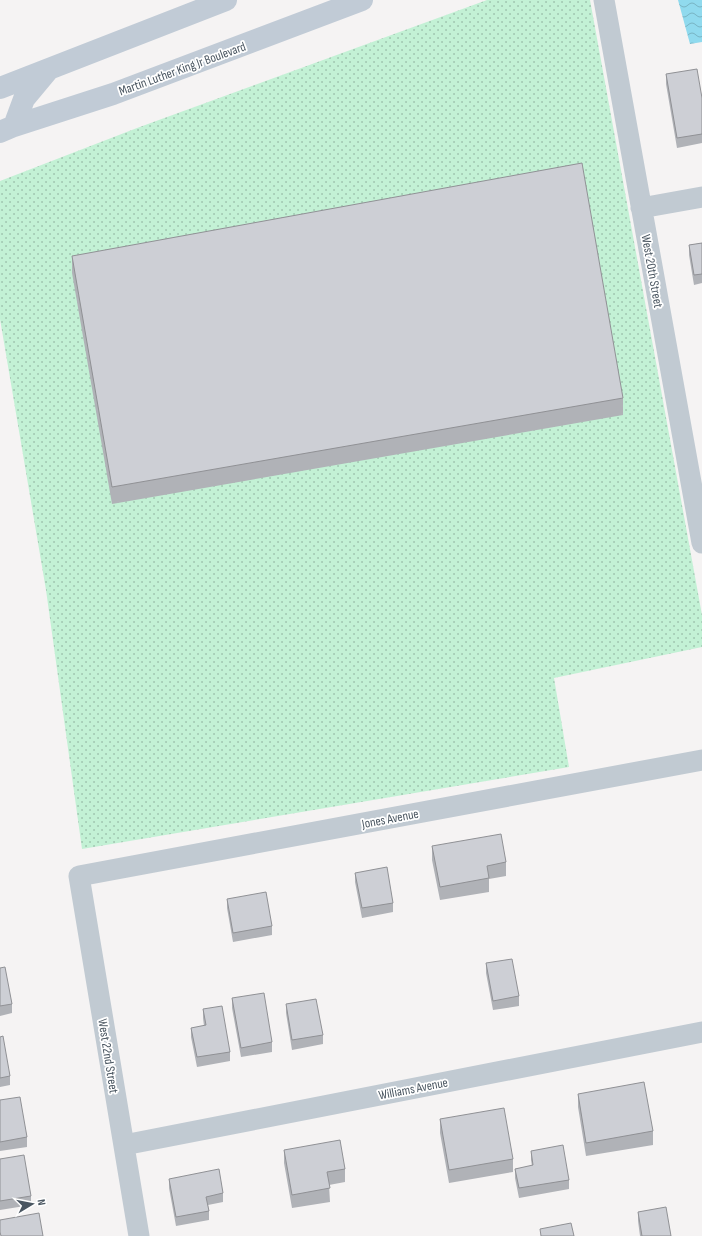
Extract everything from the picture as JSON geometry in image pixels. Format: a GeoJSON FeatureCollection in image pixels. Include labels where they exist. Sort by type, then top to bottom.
{"type":"FeatureCollection","features":[{"type":"Feature","properties":{"kind":"main road"},"geometry":{"type":"LineString","coordinates":[[0,88],[226,0]]}},
{"type":"Feature","properties":{"kind":"main road","name":"Martin Luther King Jr Boulevard"},"geometry":{"type":"LineString","coordinates":[[7,129],[113,94],[362,0]]}},
{"type":"Feature","properties":{"kind":"main road"},"geometry":{"type":"LineString","coordinates":[[7,129],[24,99],[51,67]]}},
{"type":"Feature","properties":{"kind":"street","name":"West 20th Street"},"geometry":{"type":"LineString","coordinates":[[604,0],[702,543]]}},
{"type":"Feature","properties":{"kind":"street"},"geometry":{"type":"LineString","coordinates":[[641,208],[702,197]]}},
{"type":"Feature","properties":{"kind":"street","name":"Jones Avenue"},"geometry":{"type":"LineString","coordinates":[[79,876],[702,760]]}},
{"type":"Feature","properties":{"kind":"street","name":"West 22nd Street"},"geometry":{"type":"LineString","coordinates":[[79,876],[139,1236]]}},
{"type":"Feature","properties":{"kind":"street","name":"Williams Avenue"},"geometry":{"type":"LineString","coordinates":[[124,1145],[702,1032]]}},
{"type":"Feature","properties":{"kind":"green space"},"geometry":{"type":"Polygon","coordinates":[[[487,0],[590,0],[702,615],[702,647],[554,678],[569,767],[82,849],[46,590],[0,319],[0,181],[137,128],[487,0]]]}},
{"type":"Feature","properties":{"kind":"water"},"geometry":{"type":"Polygon","coordinates":[[[678,0],[702,0],[702,42],[690,44],[678,0]]]}},
{"type":"Feature","properties":{"kind":"building"},"geometry":{"type":"Polygon","coordinates":[[[697,69],[702,98],[702,134],[677,138],[666,74],[697,69]]]}},
{"type":"Feature","properties":{"kind":"building"},"geometry":{"type":"Polygon","coordinates":[[[582,163],[623,398],[112,487],[72,256],[582,163]]]}},
{"type":"Feature","properties":{"kind":"building"},"geometry":{"type":"Polygon","coordinates":[[[702,243],[702,274],[694,275],[689,245],[702,243]]]}},
{"type":"Feature","properties":{"kind":"building"},"geometry":{"type":"Polygon","coordinates":[[[501,834],[506,862],[487,866],[489,878],[440,887],[432,846],[501,834]]]}},
{"type":"Feature","properties":{"kind":"building"},"geometry":{"type":"Polygon","coordinates":[[[387,867],[393,903],[362,908],[355,873],[387,867]]]}},
{"type":"Feature","properties":{"kind":"building"},"geometry":{"type":"Polygon","coordinates":[[[266,892],[272,926],[233,933],[227,899],[266,892]]]}},
{"type":"Feature","properties":{"kind":"building"},"geometry":{"type":"Polygon","coordinates":[[[512,959],[519,996],[493,1001],[486,963],[512,959]]]}},
{"type":"Feature","properties":{"kind":"building"},"geometry":{"type":"Polygon","coordinates":[[[5,967],[12,1004],[0,1006],[0,968],[5,967]]]}},
{"type":"Feature","properties":{"kind":"building"},"geometry":{"type":"Polygon","coordinates":[[[264,993],[272,1042],[241,1048],[232,998],[264,993]]]}},
{"type":"Feature","properties":{"kind":"building"},"geometry":{"type":"Polygon","coordinates":[[[316,999],[323,1035],[292,1040],[286,1004],[316,999]]]}},
{"type":"Feature","properties":{"kind":"building"},"geometry":{"type":"Polygon","coordinates":[[[222,1006],[230,1052],[197,1057],[191,1028],[206,1025],[203,1009],[222,1006]]]}},
{"type":"Feature","properties":{"kind":"building"},"geometry":{"type":"Polygon","coordinates":[[[3,1036],[10,1076],[0,1078],[0,1037],[3,1036]]]}},
{"type":"Feature","properties":{"kind":"building"},"geometry":{"type":"Polygon","coordinates":[[[644,1082],[653,1131],[586,1143],[578,1094],[644,1082]]]}},
{"type":"Feature","properties":{"kind":"building"},"geometry":{"type":"Polygon","coordinates":[[[20,1097],[27,1137],[0,1142],[0,1100],[20,1097]]]}},
{"type":"Feature","properties":{"kind":"building"},"geometry":{"type":"Polygon","coordinates":[[[504,1108],[513,1159],[449,1170],[440,1119],[504,1108]]]}},
{"type":"Feature","properties":{"kind":"building"},"geometry":{"type":"Polygon","coordinates":[[[340,1140],[345,1169],[327,1172],[330,1188],[292,1195],[284,1150],[340,1140]]]}},
{"type":"Feature","properties":{"kind":"building"},"geometry":{"type":"Polygon","coordinates":[[[563,1145],[569,1180],[519,1188],[515,1169],[533,1165],[531,1151],[563,1145]]]}},
{"type":"Feature","properties":{"kind":"building"},"geometry":{"type":"Polygon","coordinates":[[[24,1155],[31,1196],[0,1201],[0,1159],[24,1155]]]}},
{"type":"Feature","properties":{"kind":"building"},"geometry":{"type":"Polygon","coordinates":[[[219,1169],[223,1193],[206,1197],[209,1211],[176,1217],[169,1179],[219,1169]]]}},
{"type":"Feature","properties":{"kind":"building"},"geometry":{"type":"Polygon","coordinates":[[[666,1207],[671,1236],[642,1236],[638,1212],[666,1207]]]}},
{"type":"Feature","properties":{"kind":"building"},"geometry":{"type":"Polygon","coordinates":[[[39,1213],[43,1236],[1,1236],[0,1220],[39,1213]]]}},
{"type":"Feature","properties":{"kind":"building"},"geometry":{"type":"Polygon","coordinates":[[[571,1223],[574,1236],[541,1236],[540,1229],[571,1223]]]}}]}
